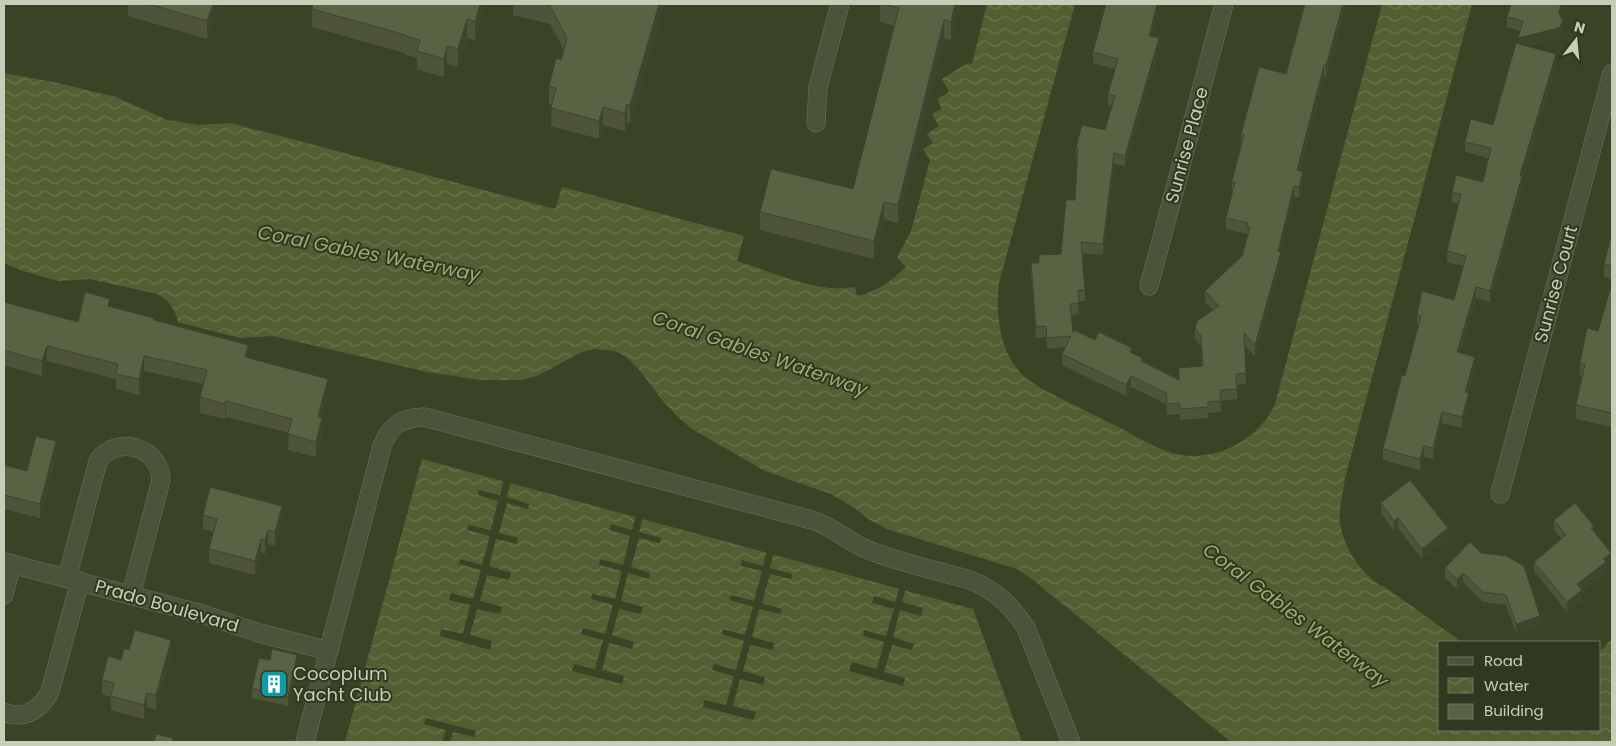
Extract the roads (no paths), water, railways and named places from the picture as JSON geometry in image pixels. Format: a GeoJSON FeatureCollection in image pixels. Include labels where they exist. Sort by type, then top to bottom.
{"type":"FeatureCollection","features":[{"type":"Feature","properties":{"kind":"street"},"geometry":{"type":"LineString","coordinates":[[816,123],[818,87],[840,4]]}},
{"type":"Feature","properties":{"kind":"street","name":"Sunrise Place"},"geometry":{"type":"LineString","coordinates":[[1150,286],[1224,4]]}},
{"type":"Feature","properties":{"kind":"street","name":"Sunrise Court"},"geometry":{"type":"LineString","coordinates":[[1500,494],[1612,73]]}},
{"type":"Feature","properties":{"kind":"street"},"geometry":{"type":"LineString","coordinates":[[305,742],[386,436],[402,420],[412,417],[424,417],[812,520],[821,523],[856,545],[881,555],[981,584],[1006,601],[1026,628],[1071,742]]}},
{"type":"Feature","properties":{"kind":"street"},"geometry":{"type":"LineString","coordinates":[[4,712],[23,715],[32,711],[45,701],[51,688],[98,461],[112,448],[126,446],[143,451],[154,460],[160,474],[131,595]]}},
{"type":"Feature","properties":{"kind":"street"},"geometry":{"type":"LineString","coordinates":[[4,595],[8,563]]}},
{"type":"Feature","properties":{"kind":"street","name":"Prado Boulevard"},"geometry":{"type":"LineString","coordinates":[[8,563],[202,614],[259,633],[329,651]]}},
{"type":"Feature","properties":{"kind":"water","name":"Coral Gables Waterway"},"geometry":{"type":"Polygon","coordinates":[[[987,4],[1075,4],[999,283],[998,308],[1001,334],[1010,358],[1017,369],[1042,389],[1158,448],[1181,455],[1195,456],[1223,450],[1249,437],[1268,416],[1275,404],[1382,4],[1472,4],[1345,478],[1339,516],[1343,536],[1352,556],[1372,580],[1382,585],[1461,641],[1438,641],[1438,731],[1601,731],[1601,651],[1612,638],[1612,742],[1231,742],[1032,579],[1017,569],[887,529],[831,494],[765,471],[692,429],[663,401],[637,367],[625,356],[615,351],[595,349],[582,352],[537,376],[520,380],[481,380],[427,372],[273,336],[240,338],[178,322],[171,305],[157,294],[90,279],[58,281],[23,271],[4,263],[4,73],[58,83],[116,97],[167,120],[200,125],[231,123],[555,209],[562,187],[744,236],[737,261],[811,285],[841,288],[855,287],[857,296],[884,285],[906,267],[897,257],[911,231],[930,160],[923,149],[933,143],[927,134],[939,126],[932,114],[942,109],[937,99],[949,92],[942,79],[968,63],[972,64],[987,4]]]}},
{"type":"Feature","properties":{"kind":"water"},"geometry":{"type":"Polygon","coordinates":[[[422,459],[973,609],[1022,742],[345,742],[422,459]]]}},
{"type":"Feature","properties":{"kind":"place","name":"Cocoplum Yacht Club"},"geometry":{"type":"Point","coordinates":[274,684]}}]}
